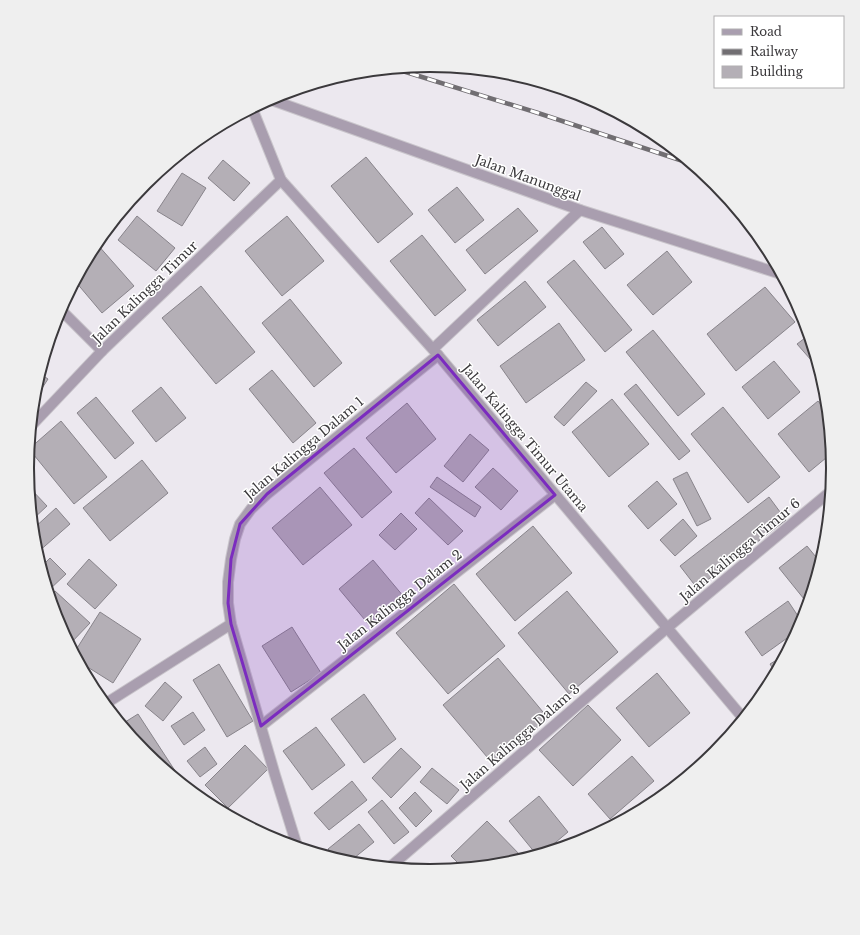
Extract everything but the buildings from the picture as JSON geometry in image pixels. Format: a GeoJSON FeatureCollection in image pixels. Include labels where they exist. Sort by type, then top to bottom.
{"type":"FeatureCollection","features":[{"type":"Feature","properties":{"kind":"street","name":"Jalan Manunggal"},"geometry":{"type":"LineString","coordinates":[[278,102],[580,210],[774,272]]}},
{"type":"Feature","properties":{"kind":"street"},"geometry":{"type":"LineString","coordinates":[[254,113],[281,180]]}},
{"type":"Feature","properties":{"kind":"street","name":"Jalan Kalingga Timur"},"geometry":{"type":"LineString","coordinates":[[37,420],[102,351],[281,180]]}},
{"type":"Feature","properties":{"kind":"street","name":"Jalan Kalingga Timur Utama"},"geometry":{"type":"LineString","coordinates":[[281,180],[435,352],[740,714]]}},
{"type":"Feature","properties":{"kind":"street","name":"Jalan Kalingga Dalam 1"},"geometry":{"type":"LineString","coordinates":[[295,839],[231,624],[228,603],[228,582],[235,539],[240,524],[251,509],[267,494],[435,352],[580,210]]}},
{"type":"Feature","properties":{"kind":"street"},"geometry":{"type":"LineString","coordinates":[[65,313],[102,351]]}},
{"type":"Feature","properties":{"kind":"street","name":"Jalan Kalingga Dalam 2"},"geometry":{"type":"LineString","coordinates":[[261,726],[555,495]]}},
{"type":"Feature","properties":{"kind":"street","name":"Jalan Kalingga Timur 6"},"geometry":{"type":"LineString","coordinates":[[667,628],[825,496]]}},
{"type":"Feature","properties":{"kind":"street"},"geometry":{"type":"LineString","coordinates":[[110,701],[231,624]]}},
{"type":"Feature","properties":{"kind":"street","name":"Jalan Kalingga Dalam 3"},"geometry":{"type":"LineString","coordinates":[[395,862],[667,628]]}},
{"type":"Feature","properties":{"kind":"highlighted area"},"geometry":{"type":"Polygon","coordinates":[[[438,355],[555,495],[261,726],[231,624],[228,603],[231,559],[240,524],[267,494],[438,355]]]}},
{"type":"Feature","properties":{"kind":"railway"},"geometry":{"type":"LineString","coordinates":[[406,72],[538,113],[679,160]]}}]}
